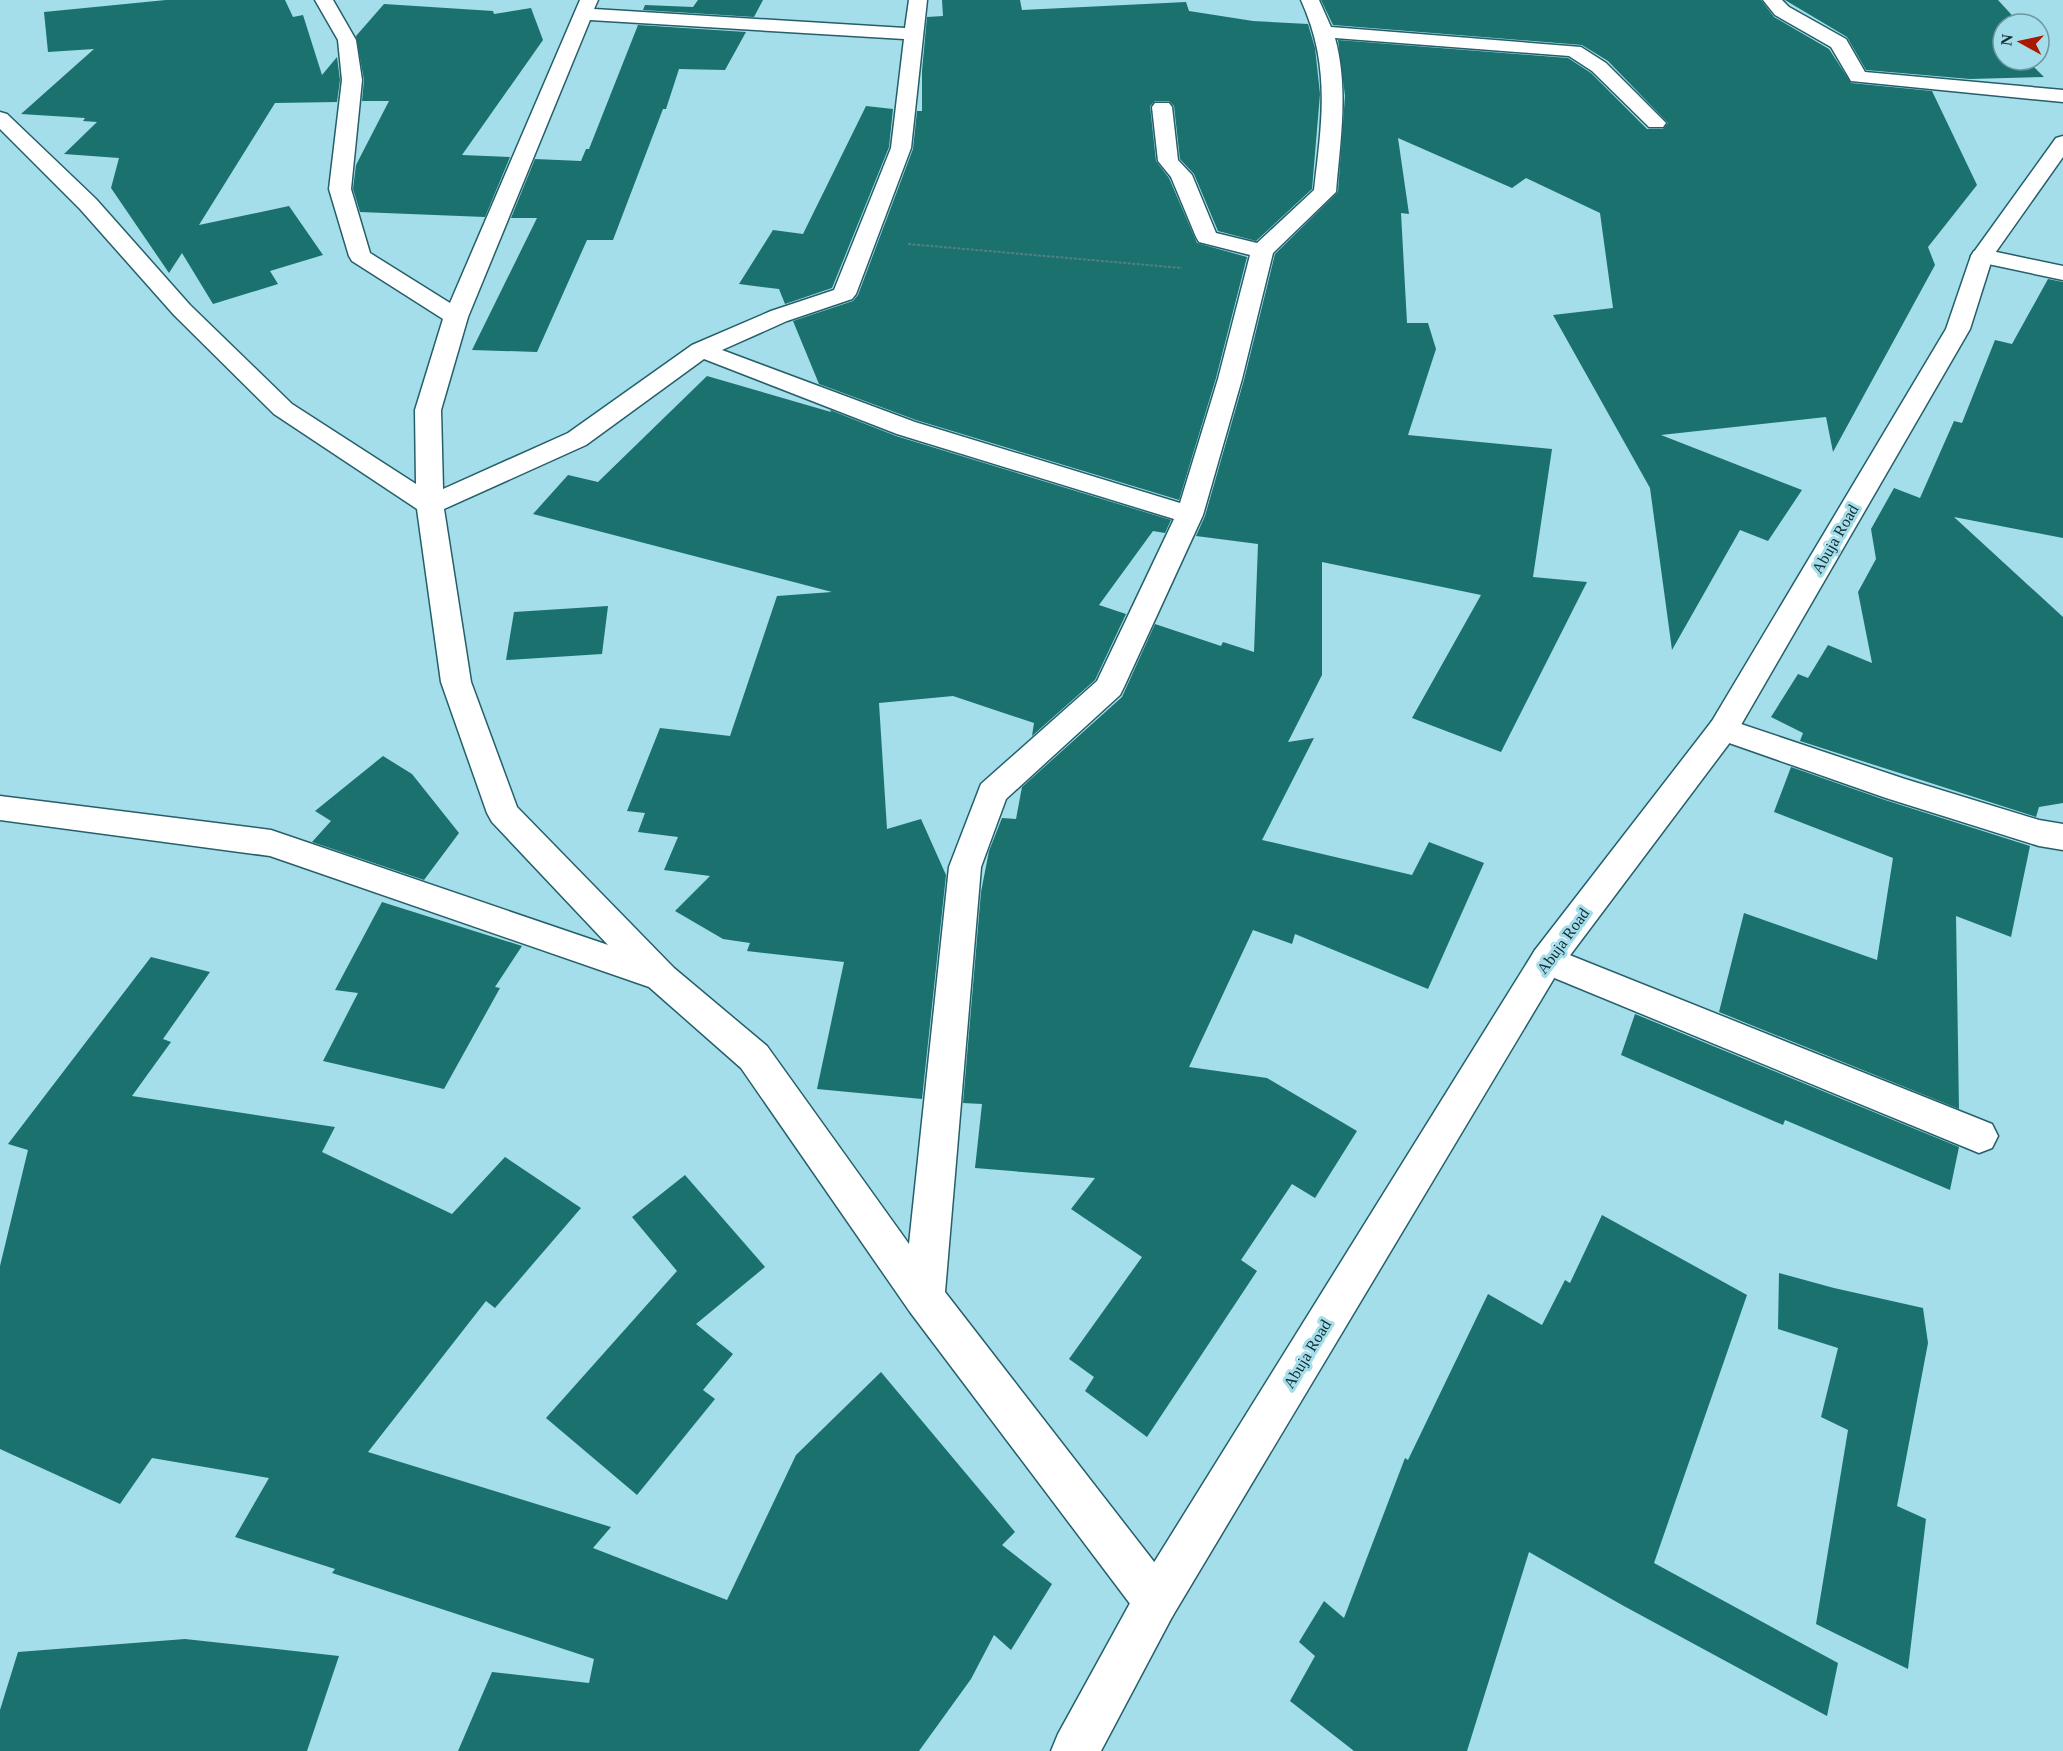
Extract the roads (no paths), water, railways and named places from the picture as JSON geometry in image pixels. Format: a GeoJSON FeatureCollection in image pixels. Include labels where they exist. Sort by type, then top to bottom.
{"type":"FeatureCollection","features":[{"type":"Feature","properties":{"kind":"street"},"geometry":{"type":"LineString","coordinates":[[324,0],[347,40],[352,80],[340,189],[360,255],[456,317]]}},
{"type":"Feature","properties":{"kind":"street"},"geometry":{"type":"LineString","coordinates":[[430,505],[578,439],[701,350],[779,316],[844,294],[901,148],[918,0]]}},
{"type":"Feature","properties":{"kind":"street"},"geometry":{"type":"LineString","coordinates":[[924,1298],[965,867],[992,793],[1109,687],[1190,515],[1230,379],[1259,263],[1325,192],[1331,124],[1329,53],[1324,32],[1311,0]]}},
{"type":"Feature","properties":{"kind":"street"},"geometry":{"type":"LineString","coordinates":[[1772,0],[1782,11],[1839,43],[1858,77],[2063,96]]}},
{"type":"Feature","properties":{"kind":"street"},"geometry":{"type":"LineString","coordinates":[[914,34],[586,7],[456,317],[428,411],[430,505],[456,682],[503,813],[662,978],[754,1057],[924,1298],[1156,1601]]}},
{"type":"Feature","properties":{"kind":"street"},"geometry":{"type":"LineString","coordinates":[[1324,32],[1574,51],[1599,67],[1656,123]]}},
{"type":"Feature","properties":{"kind":"street"},"geometry":{"type":"LineString","coordinates":[[1162,107],[1168,161],[1181,175],[1207,237],[1259,263]]}},
{"type":"Feature","properties":{"kind":"street"},"geometry":{"type":"LineString","coordinates":[[0,118],[88,204],[182,310],[283,409],[430,505]]}},
{"type":"Feature","properties":{"kind":"street","name":"Abuja Road"},"geometry":{"type":"LineString","coordinates":[[1075,1751],[1156,1601],[1547,960],[1723,729],[1958,329],[1982,256],[2063,142]]}},
{"type":"Feature","properties":{"kind":"street"},"geometry":{"type":"LineString","coordinates":[[1982,256],[2063,273]]}},
{"type":"Feature","properties":{"kind":"street"},"geometry":{"type":"LineString","coordinates":[[701,350],[906,428],[1190,515]]}},
{"type":"Feature","properties":{"kind":"street"},"geometry":{"type":"LineString","coordinates":[[1723,729],[1897,789],[2039,833],[2063,837]]}},
{"type":"Feature","properties":{"kind":"street"},"geometry":{"type":"LineString","coordinates":[[0,808],[271,843],[662,978]]}},
{"type":"Feature","properties":{"kind":"street"},"geometry":{"type":"LineString","coordinates":[[1547,960],[1979,1136]]}}]}
